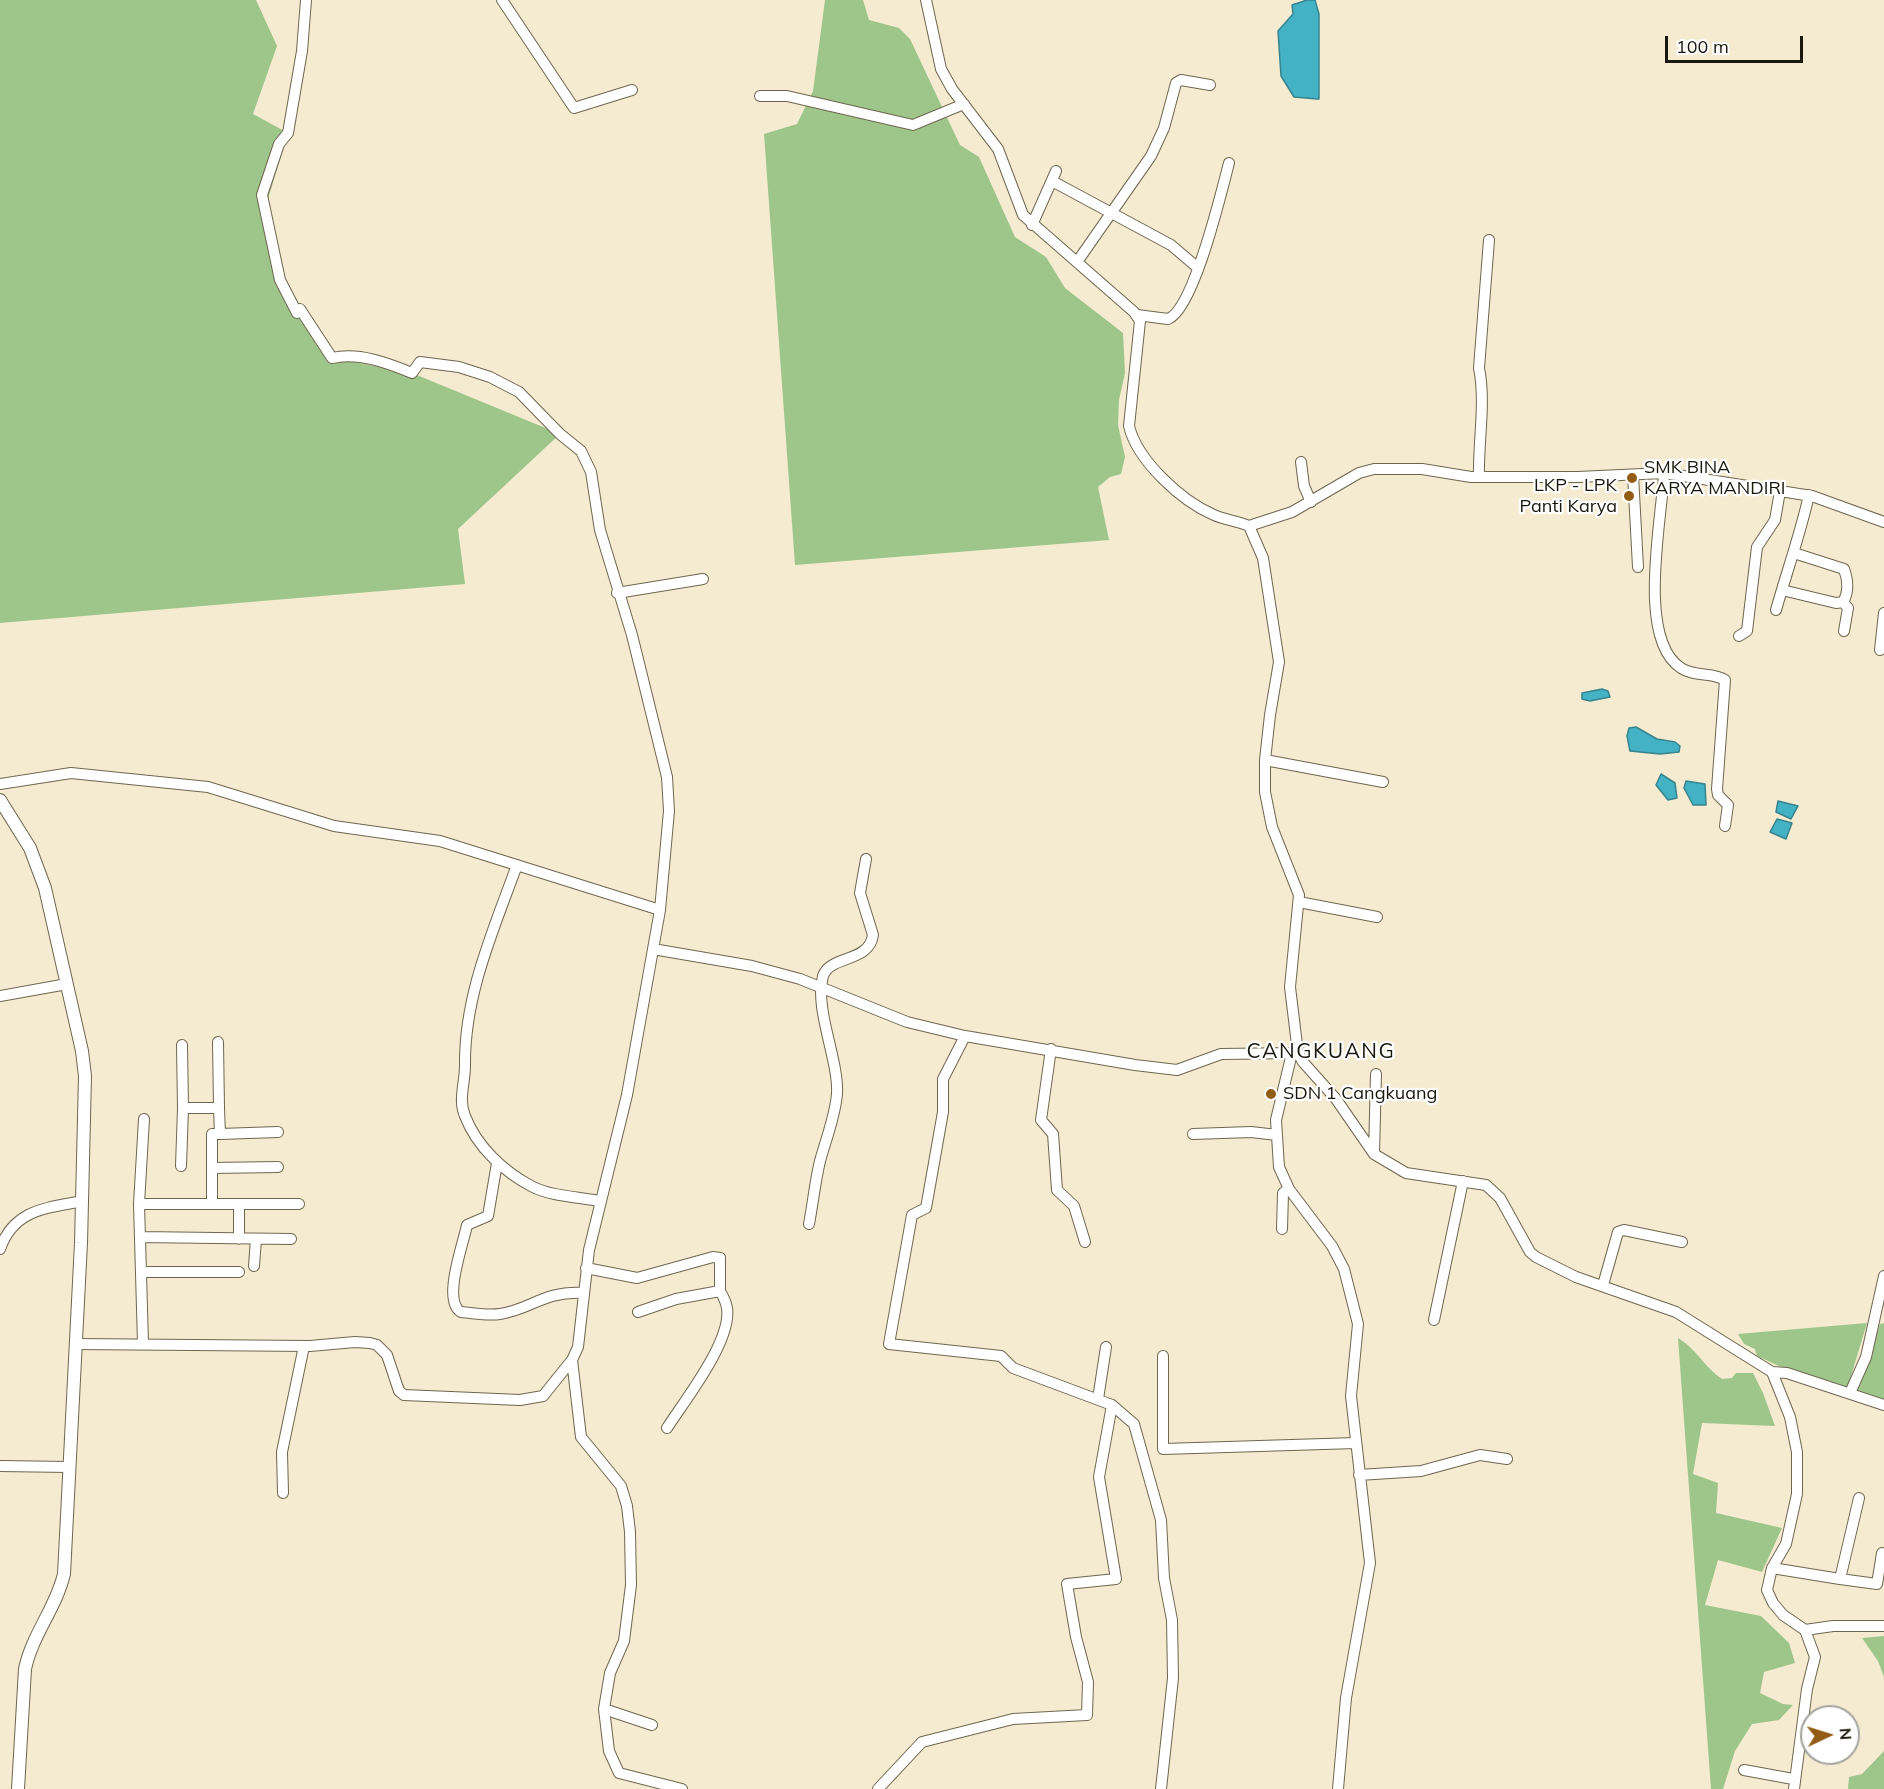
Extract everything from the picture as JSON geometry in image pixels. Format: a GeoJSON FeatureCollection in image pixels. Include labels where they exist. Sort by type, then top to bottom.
{"type":"FeatureCollection","features":[{"type":"Feature","properties":{"kind":"main road"},"geometry":{"type":"LineString","coordinates":[[0,800],[30,848],[38,868],[67,984],[85,1076],[76,1344],[63,1580],[53,1608],[31,1650],[25,1669],[18,1789]]}},
{"type":"Feature","properties":{"kind":"street"},"geometry":{"type":"LineString","coordinates":[[76,1344],[304,1346],[355,1342],[377,1345],[387,1355],[399,1391],[408,1396],[459,1395],[520,1400],[543,1396],[572,1360],[578,1347],[586,1268],[600,1201],[627,1095],[660,910],[669,811],[667,777],[637,653],[617,593],[600,530],[591,472],[581,451],[560,434],[519,392],[490,378],[459,367],[420,362],[412,373],[385,362],[345,355],[332,358],[300,309],[297,312],[280,280],[262,195],[279,144],[288,133],[302,51],[306,0]]}},
{"type":"Feature","properties":{"kind":"street"},"geometry":{"type":"LineString","coordinates":[[502,0],[574,108],[632,90]]}},
{"type":"Feature","properties":{"kind":"street"},"geometry":{"type":"LineString","coordinates":[[926,0],[941,69],[963,104],[998,149],[1023,215],[1137,315],[1168,320],[1184,303],[1209,238],[1229,163]]}},
{"type":"Feature","properties":{"kind":"street"},"geometry":{"type":"LineString","coordinates":[[1077,262],[1158,144],[1176,83],[1180,80],[1210,85]]}},
{"type":"Feature","properties":{"kind":"street"},"geometry":{"type":"LineString","coordinates":[[760,96],[797,98],[848,112],[913,125],[963,104]]}},
{"type":"Feature","properties":{"kind":"street"},"geometry":{"type":"LineString","coordinates":[[1032,225],[1054,176],[1109,213],[1171,245],[1198,268]]}},
{"type":"Feature","properties":{"kind":"street"},"geometry":{"type":"LineString","coordinates":[[1479,477],[1478,448],[1482,388],[1479,368],[1489,240]]}},
{"type":"Feature","properties":{"kind":"street"},"geometry":{"type":"LineString","coordinates":[[1137,315],[1140,329],[1129,411],[1132,440],[1150,465],[1190,502],[1212,514],[1250,526],[1311,502],[1368,470],[1422,469],[1456,476],[1479,477],[1664,473],[1809,495],[1884,522]]}},
{"type":"Feature","properties":{"kind":"street"},"geometry":{"type":"LineString","coordinates":[[1301,462],[1304,486],[1311,502]]}},
{"type":"Feature","properties":{"kind":"street"},"geometry":{"type":"LineString","coordinates":[[1664,473],[1656,570],[1656,615],[1663,645],[1671,659],[1691,673],[1725,681],[1716,789],[1718,795],[1728,805],[1725,826]]}},
{"type":"Feature","properties":{"kind":"street"},"geometry":{"type":"LineString","coordinates":[[1633,475],[1638,567]]}},
{"type":"Feature","properties":{"kind":"street"},"geometry":{"type":"LineString","coordinates":[[1739,636],[1748,631],[1757,547],[1775,520],[1780,491]]}},
{"type":"Feature","properties":{"kind":"street"},"geometry":{"type":"LineString","coordinates":[[1776,610],[1809,495]]}},
{"type":"Feature","properties":{"kind":"street"},"geometry":{"type":"LineString","coordinates":[[1250,526],[1263,558],[1280,662],[1265,760],[1265,792],[1272,827],[1296,886],[1299,902],[1290,987],[1295,1053],[1276,1118],[1279,1167],[1289,1189],[1332,1246],[1344,1269],[1358,1324],[1351,1396],[1370,1563],[1346,1698],[1338,1789]]}},
{"type":"Feature","properties":{"kind":"street"},"geometry":{"type":"LineString","coordinates":[[1794,553],[1844,569],[1847,590],[1843,602]]}},
{"type":"Feature","properties":{"kind":"street"},"geometry":{"type":"LineString","coordinates":[[617,593],[703,579]]}},
{"type":"Feature","properties":{"kind":"street"},"geometry":{"type":"LineString","coordinates":[[1782,590],[1828,602],[1843,602]]}},
{"type":"Feature","properties":{"kind":"street"},"geometry":{"type":"LineString","coordinates":[[1843,602],[1848,608],[1844,631]]}},
{"type":"Feature","properties":{"kind":"street"},"geometry":{"type":"LineString","coordinates":[[1877,649],[1884,613]]}},
{"type":"Feature","properties":{"kind":"street"},"geometry":{"type":"LineString","coordinates":[[1265,760],[1383,782]]}},
{"type":"Feature","properties":{"kind":"street"},"geometry":{"type":"LineString","coordinates":[[0,784],[71,773],[208,787],[334,826],[440,841],[660,910]]}},
{"type":"Feature","properties":{"kind":"street"},"geometry":{"type":"LineString","coordinates":[[809,1224],[820,1161],[828,1141],[837,1095],[823,977],[828,969],[860,953],[872,941],[873,935],[860,893],[866,859]]}},
{"type":"Feature","properties":{"kind":"street"},"geometry":{"type":"LineString","coordinates":[[517,865],[479,972],[469,1011],[463,1053],[464,1114],[477,1139],[497,1163],[534,1188],[600,1201]]}},
{"type":"Feature","properties":{"kind":"street"},"geometry":{"type":"LineString","coordinates":[[1299,902],[1377,917]]}},
{"type":"Feature","properties":{"kind":"street"},"geometry":{"type":"LineString","coordinates":[[653,949],[752,966],[800,979],[907,1022],[965,1036],[1135,1065],[1177,1070],[1221,1054],[1295,1053],[1336,1099],[1374,1154],[1406,1173],[1486,1185],[1494,1191],[1532,1254],[1576,1277],[1676,1312],[1772,1372],[1787,1373],[1819,1386],[1850,1393],[1884,1405]]}},
{"type":"Feature","properties":{"kind":"street"},"geometry":{"type":"LineString","coordinates":[[0,996],[67,984]]}},
{"type":"Feature","properties":{"kind":"street"},"geometry":{"type":"LineString","coordinates":[[965,1036],[943,1080],[943,1112],[926,1208],[912,1215],[889,1344],[995,1354],[1001,1356],[1013,1368],[1112,1405],[1134,1424],[1161,1520],[1164,1578],[1172,1620],[1173,1678],[1161,1789]]}},
{"type":"Feature","properties":{"kind":"street"},"geometry":{"type":"LineString","coordinates":[[218,1042],[220,1134]]}},
{"type":"Feature","properties":{"kind":"street"},"geometry":{"type":"LineString","coordinates":[[181,1166],[182,1045]]}},
{"type":"Feature","properties":{"kind":"street"},"geometry":{"type":"LineString","coordinates":[[1051,1049],[1041,1120],[1053,1134],[1057,1190],[1074,1206],[1085,1242]]}},
{"type":"Feature","properties":{"kind":"street"},"geometry":{"type":"LineString","coordinates":[[1374,1154],[1376,1074]]}},
{"type":"Feature","properties":{"kind":"street"},"geometry":{"type":"LineString","coordinates":[[183,1108],[219,1108]]}},
{"type":"Feature","properties":{"kind":"street"},"geometry":{"type":"LineString","coordinates":[[143,1343],[140,1204],[144,1119]]}},
{"type":"Feature","properties":{"kind":"street"},"geometry":{"type":"LineString","coordinates":[[212,1204],[212,1134],[278,1132]]}},
{"type":"Feature","properties":{"kind":"street"},"geometry":{"type":"LineString","coordinates":[[1193,1134],[1251,1132],[1277,1135]]}},
{"type":"Feature","properties":{"kind":"street"},"geometry":{"type":"LineString","coordinates":[[497,1163],[488,1216],[467,1225],[453,1281],[452,1302],[456,1309],[461,1312],[502,1314],[549,1295],[562,1292],[583,1293]]}},
{"type":"Feature","properties":{"kind":"street"},"geometry":{"type":"LineString","coordinates":[[213,1168],[278,1167]]}},
{"type":"Feature","properties":{"kind":"street"},"geometry":{"type":"LineString","coordinates":[[1434,1320],[1463,1181]]}},
{"type":"Feature","properties":{"kind":"street"},"geometry":{"type":"LineString","coordinates":[[1282,1229],[1283,1193],[1289,1189]]}},
{"type":"Feature","properties":{"kind":"street"},"geometry":{"type":"LineString","coordinates":[[0,1249],[11,1230],[33,1211],[82,1201]]}},
{"type":"Feature","properties":{"kind":"street"},"geometry":{"type":"LineString","coordinates":[[140,1204],[299,1204]]}},
{"type":"Feature","properties":{"kind":"street"},"geometry":{"type":"LineString","coordinates":[[239,1204],[240,1239]]}},
{"type":"Feature","properties":{"kind":"street"},"geometry":{"type":"LineString","coordinates":[[1603,1286],[1618,1232],[1624,1230],[1682,1242]]}},
{"type":"Feature","properties":{"kind":"street"},"geometry":{"type":"LineString","coordinates":[[140,1237],[291,1239]]}},
{"type":"Feature","properties":{"kind":"street"},"geometry":{"type":"LineString","coordinates":[[254,1266],[256,1239]]}},
{"type":"Feature","properties":{"kind":"street"},"geometry":{"type":"LineString","coordinates":[[586,1268],[637,1278],[716,1257],[722,1263],[720,1291],[727,1309],[721,1338],[710,1360],[667,1428]]}},
{"type":"Feature","properties":{"kind":"street"},"geometry":{"type":"LineString","coordinates":[[142,1272],[239,1272]]}},
{"type":"Feature","properties":{"kind":"street"},"geometry":{"type":"LineString","coordinates":[[1850,1393],[1866,1358],[1884,1276]]}},
{"type":"Feature","properties":{"kind":"street"},"geometry":{"type":"LineString","coordinates":[[638,1312],[676,1299],[720,1291]]}},
{"type":"Feature","properties":{"kind":"street"},"geometry":{"type":"LineString","coordinates":[[283,1493],[282,1452],[304,1346]]}},
{"type":"Feature","properties":{"kind":"street"},"geometry":{"type":"LineString","coordinates":[[1098,1399],[1106,1347]]}},
{"type":"Feature","properties":{"kind":"street"},"geometry":{"type":"LineString","coordinates":[[1163,1356],[1162,1449],[1356,1443]]}},
{"type":"Feature","properties":{"kind":"street"},"geometry":{"type":"LineString","coordinates":[[572,1360],[581,1437],[621,1485],[630,1532],[631,1585],[624,1641],[610,1672],[604,1709],[609,1751],[619,1773],[682,1789]]}},
{"type":"Feature","properties":{"kind":"street"},"geometry":{"type":"LineString","coordinates":[[1744,1770],[1793,1784],[1807,1689],[1815,1657],[1805,1630],[1783,1615],[1768,1595],[1767,1585],[1772,1568],[1786,1544],[1795,1504],[1797,1452],[1790,1417],[1772,1372]]}},
{"type":"Feature","properties":{"kind":"street"},"geometry":{"type":"LineString","coordinates":[[878,1789],[922,1742],[1013,1719],[1087,1715],[1089,1682],[1076,1637],[1067,1584],[1116,1579],[1099,1477],[1112,1405]]}},
{"type":"Feature","properties":{"kind":"street"},"geometry":{"type":"LineString","coordinates":[[1359,1475],[1421,1471],[1480,1455],[1507,1459]]}},
{"type":"Feature","properties":{"kind":"street"},"geometry":{"type":"LineString","coordinates":[[0,1466],[69,1467]]}},
{"type":"Feature","properties":{"kind":"street"},"geometry":{"type":"LineString","coordinates":[[1840,1580],[1859,1498]]}},
{"type":"Feature","properties":{"kind":"street"},"geometry":{"type":"LineString","coordinates":[[1772,1568],[1877,1584],[1882,1553]]}},
{"type":"Feature","properties":{"kind":"street"},"geometry":{"type":"LineString","coordinates":[[1805,1630],[1833,1626],[1884,1626]]}},
{"type":"Feature","properties":{"kind":"street"},"geometry":{"type":"LineString","coordinates":[[604,1709],[652,1725]]}},
{"type":"Feature","properties":{"kind":"green space"},"geometry":{"type":"Polygon","coordinates":[[[0,0],[256,0],[277,46],[253,114],[288,133],[264,212],[280,280],[333,358],[412,373],[560,434],[458,529],[465,584],[0,623],[0,0]]]}},
{"type":"Feature","properties":{"kind":"green space"},"geometry":{"type":"Polygon","coordinates":[[[825,0],[863,0],[869,20],[899,28],[910,39],[960,145],[979,157],[1015,237],[1046,257],[1065,288],[1123,333],[1125,373],[1119,400],[1118,425],[1125,457],[1121,474],[1110,477],[1098,487],[1109,540],[795,565],[764,134],[797,124],[813,91],[825,0]]]}},
{"type":"Feature","properties":{"kind":"green space"},"geometry":{"type":"Polygon","coordinates":[[[1867,1323],[1845,1396],[1757,1356],[1755,1349],[1744,1344],[1738,1334],[1867,1323]]]}},
{"type":"Feature","properties":{"kind":"green space"},"geometry":{"type":"Polygon","coordinates":[[[1884,1323],[1884,1409],[1855,1396],[1880,1324],[1884,1323]]]}},
{"type":"Feature","properties":{"kind":"green space"},"geometry":{"type":"Polygon","coordinates":[[[1678,1338],[1722,1379],[1732,1378],[1736,1373],[1753,1373],[1775,1426],[1702,1423],[1693,1474],[1718,1483],[1716,1513],[1782,1528],[1762,1572],[1718,1560],[1705,1605],[1761,1616],[1789,1643],[1795,1663],[1764,1672],[1760,1693],[1783,1704],[1793,1705],[1779,1720],[1752,1724],[1735,1751],[1723,1789],[1711,1789],[1678,1338]]]}},
{"type":"Feature","properties":{"kind":"green space"},"geometry":{"type":"Polygon","coordinates":[[[1884,1636],[1884,1677],[1878,1661],[1862,1638],[1884,1636]]]}},
{"type":"Feature","properties":{"kind":"green space"},"geometry":{"type":"Polygon","coordinates":[[[1884,1751],[1884,1789],[1848,1789],[1849,1777],[1862,1774],[1884,1751]]]}},
{"type":"Feature","properties":{"kind":"water"},"geometry":{"type":"Polygon","coordinates":[[[1315,0],[1319,14],[1319,99],[1294,97],[1281,76],[1278,31],[1293,14],[1292,5],[1315,0]]]}},
{"type":"Feature","properties":{"kind":"water"},"geometry":{"type":"Polygon","coordinates":[[[1602,689],[1608,691],[1610,697],[1590,701],[1582,699],[1582,693],[1602,689]]]}},
{"type":"Feature","properties":{"kind":"water"},"geometry":{"type":"Polygon","coordinates":[[[1636,727],[1657,739],[1675,742],[1680,746],[1679,752],[1660,754],[1630,751],[1627,736],[1629,728],[1636,727]]]}},
{"type":"Feature","properties":{"kind":"water"},"geometry":{"type":"Polygon","coordinates":[[[1661,774],[1675,783],[1677,798],[1668,800],[1656,785],[1661,774]]]}},
{"type":"Feature","properties":{"kind":"water"},"geometry":{"type":"Polygon","coordinates":[[[1686,781],[1705,784],[1706,805],[1693,805],[1684,788],[1686,781]]]}},
{"type":"Feature","properties":{"kind":"water"},"geometry":{"type":"Polygon","coordinates":[[[1778,801],[1798,806],[1791,819],[1776,812],[1778,801]]]}},
{"type":"Feature","properties":{"kind":"water"},"geometry":{"type":"Polygon","coordinates":[[[1777,819],[1792,823],[1786,839],[1770,832],[1777,819]]]}},
{"type":"Feature","properties":{"kind":"place","name":"SMK BINA KARYA MANDIRI"},"geometry":{"type":"Point","coordinates":[1632,478]}},
{"type":"Feature","properties":{"kind":"place","name":"LKP - LPK Panti Karya"},"geometry":{"type":"Point","coordinates":[1629,496]}},
{"type":"Feature","properties":{"kind":"place","name":"SDN 1 Cangkuang"},"geometry":{"type":"Point","coordinates":[1271,1094]}},
{"type":"Feature","properties":{"kind":"district","name":"CANGKUANG"},"geometry":{"type":"Point","coordinates":[1321,1052]}}]}
